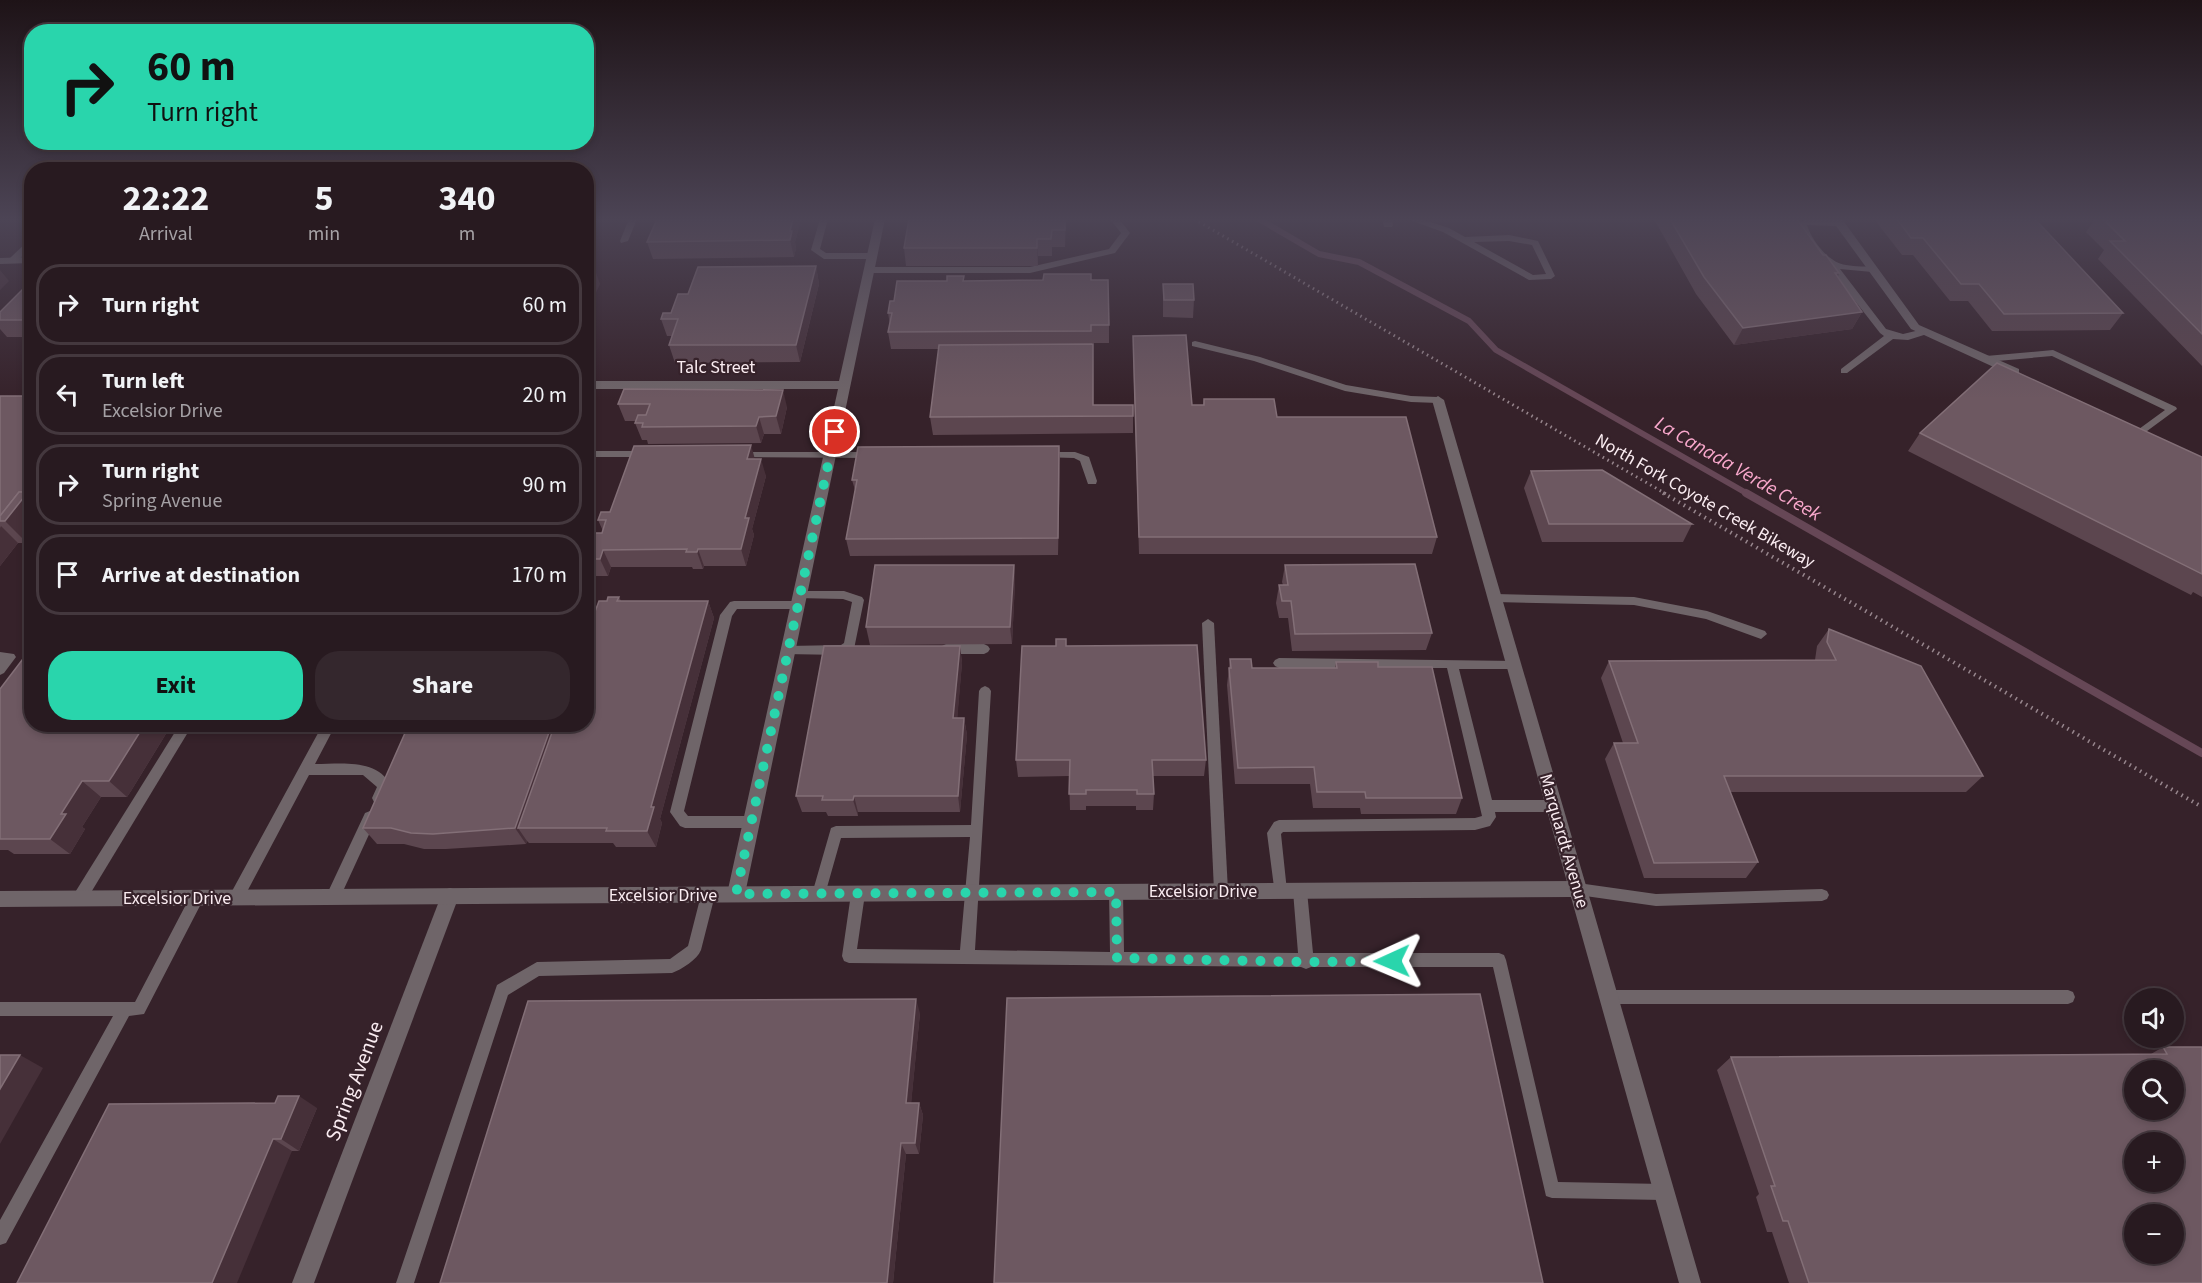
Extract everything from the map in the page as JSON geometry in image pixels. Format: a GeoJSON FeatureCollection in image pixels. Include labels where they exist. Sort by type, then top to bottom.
{"type":"FeatureCollection","features":[{"type":"Feature","properties":{"kind":"street"},"geometry":{"type":"LineString","coordinates":[[736,894],[868,279]]}},
{"type":"Feature","properties":{"kind":"street"},"geometry":{"type":"LineString","coordinates":[[1879,279],[1916,327],[2028,378]]}},
{"type":"Feature","properties":{"kind":"street","name":"Talc Street"},"geometry":{"type":"LineString","coordinates":[[594,385],[845,385]]}},
{"type":"Feature","properties":{"kind":"street","name":"Marquardt Avenue"},"geometry":{"type":"LineString","coordinates":[[1438,400],[1690,1283]]}},
{"type":"Feature","properties":{"kind":"street","name":"Excelsior Drive"},"geometry":{"type":"LineString","coordinates":[[0,899],[1578,889]]}},
{"type":"Feature","properties":{"kind":"street","name":"Spring Avenue"},"geometry":{"type":"LineString","coordinates":[[303,1283],[450,896]]}},
{"type":"Feature","properties":{"kind":"lane"},"geometry":{"type":"LineString","coordinates":[[1842,279],[1877,327],[1890,336],[1910,338],[1924,332]]}},
{"type":"Feature","properties":{"kind":"lane"},"geometry":{"type":"LineString","coordinates":[[1845,371],[1890,336]]}},
{"type":"Feature","properties":{"kind":"lane"},"geometry":{"type":"LineString","coordinates":[[1195,344],[1257,359],[1345,388],[1411,399],[1438,400]]}},
{"type":"Feature","properties":{"kind":"lane"},"geometry":{"type":"LineString","coordinates":[[1986,359],[2053,353],[2172,409],[2143,431]]}},
{"type":"Feature","properties":{"kind":"lane"},"geometry":{"type":"LineString","coordinates":[[594,454],[658,454]]}},
{"type":"Feature","properties":{"kind":"lane"},"geometry":{"type":"LineString","coordinates":[[724,454],[884,455]]}},
{"type":"Feature","properties":{"kind":"lane"},"geometry":{"type":"LineString","coordinates":[[1034,455],[1075,455],[1085,459],[1092,481]]}},
{"type":"Feature","properties":{"kind":"lane"},"geometry":{"type":"LineString","coordinates":[[751,822],[685,822],[677,812],[726,615],[734,606],[844,595],[858,600],[850,646],[843,650]]}},
{"type":"Feature","properties":{"kind":"lane"},"geometry":{"type":"LineString","coordinates":[[1495,598],[1634,601],[1707,615],[1761,634]]}},
{"type":"Feature","properties":{"kind":"lane"},"geometry":{"type":"LineString","coordinates":[[1208,622],[1221,891]]}},
{"type":"Feature","properties":{"kind":"lane"},"geometry":{"type":"LineString","coordinates":[[937,649],[984,649]]}},
{"type":"Feature","properties":{"kind":"lane"},"geometry":{"type":"LineString","coordinates":[[788,651],[867,650]]}},
{"type":"Feature","properties":{"kind":"lane"},"geometry":{"type":"LineString","coordinates":[[0,657],[10,657],[0,670]]}},
{"type":"Feature","properties":{"kind":"lane"},"geometry":{"type":"LineString","coordinates":[[1279,663],[1513,664]]}},
{"type":"Feature","properties":{"kind":"lane"},"geometry":{"type":"LineString","coordinates":[[1280,891],[1274,833],[1279,826],[1475,824],[1485,822],[1488,817],[1486,806],[1452,664]]}},
{"type":"Feature","properties":{"kind":"lane"},"geometry":{"type":"LineString","coordinates":[[967,957],[985,691]]}},
{"type":"Feature","properties":{"kind":"lane"},"geometry":{"type":"LineString","coordinates":[[79,899],[182,732]]}},
{"type":"Feature","properties":{"kind":"lane"},"geometry":{"type":"LineString","coordinates":[[236,898],[326,732]]}},
{"type":"Feature","properties":{"kind":"lane"},"geometry":{"type":"LineString","coordinates":[[306,769],[366,770],[384,785],[333,897]]}},
{"type":"Feature","properties":{"kind":"lane"},"geometry":{"type":"LineString","coordinates":[[1486,806],[1554,806]]}},
{"type":"Feature","properties":{"kind":"lane"},"geometry":{"type":"LineString","coordinates":[[819,894],[836,832],[977,831]]}},
{"type":"Feature","properties":{"kind":"lane"},"geometry":{"type":"LineString","coordinates":[[1578,889],[1656,900],[1822,895]]}},
{"type":"Feature","properties":{"kind":"lane"},"geometry":{"type":"LineString","coordinates":[[1300,891],[1306,962]]}},
{"type":"Feature","properties":{"kind":"lane"},"geometry":{"type":"LineString","coordinates":[[1116,892],[1117,958]]}},
{"type":"Feature","properties":{"kind":"lane"},"geometry":{"type":"LineString","coordinates":[[858,894],[849,956],[1306,962],[1499,960],[1552,1190],[1664,1192]]}},
{"type":"Feature","properties":{"kind":"lane"},"geometry":{"type":"LineString","coordinates":[[405,1283],[502,990],[537,969],[672,966],[694,950],[708,895]]}},
{"type":"Feature","properties":{"kind":"lane"},"geometry":{"type":"LineString","coordinates":[[0,1010],[139,1010],[197,898]]}},
{"type":"Feature","properties":{"kind":"lane"},"geometry":{"type":"LineString","coordinates":[[1608,997],[2068,997]]}},
{"type":"Feature","properties":{"kind":"lane"},"geometry":{"type":"LineString","coordinates":[[0,1237],[125,1010]]}},
{"type":"Feature","properties":{"kind":"path","name":"North Fork Coyote Creek Bikeway"},"geometry":{"type":"LineString","coordinates":[[1297,279],[2202,807]]}},
{"type":"Feature","properties":{"kind":"building"},"geometry":{"type":"Polygon","coordinates":[[[694,279],[813,279],[796,345],[669,345],[678,319],[661,319],[663,313],[671,313],[678,294],[688,294],[694,279]]]}},
{"type":"Feature","properties":{"kind":"building"},"geometry":{"type":"Polygon","coordinates":[[[1705,279],[1839,279],[1862,312],[1743,328],[1705,279]]]}},
{"type":"Feature","properties":{"kind":"building"},"geometry":{"type":"Polygon","coordinates":[[[1957,279],[2091,279],[2123,313],[2004,314],[1979,284],[1961,284],[1957,279]]]}},
{"type":"Feature","properties":{"kind":"building"},"geometry":{"type":"Polygon","coordinates":[[[2147,279],[2202,279],[2202,334],[2147,279]]]}},
{"type":"Feature","properties":{"kind":"building"},"geometry":{"type":"Polygon","coordinates":[[[1108,280],[1109,325],[1091,325],[1091,331],[888,332],[892,313],[888,313],[890,301],[894,301],[897,281],[1108,280]]]}},
{"type":"Feature","properties":{"kind":"building"},"geometry":{"type":"Polygon","coordinates":[[[1163,284],[1193,284],[1194,300],[1164,300],[1163,284]]]}},
{"type":"Feature","properties":{"kind":"building"},"geometry":{"type":"Polygon","coordinates":[[[24,288],[24,320],[0,320],[0,312],[24,288]]]}},
{"type":"Feature","properties":{"kind":"building"},"geometry":{"type":"Polygon","coordinates":[[[1186,335],[1192,405],[1204,405],[1204,399],[1274,399],[1277,417],[1406,417],[1437,537],[1139,537],[1133,336],[1186,335]]]}},
{"type":"Feature","properties":{"kind":"building"},"geometry":{"type":"Polygon","coordinates":[[[1093,344],[1093,405],[1133,405],[1133,416],[930,417],[939,345],[1093,344]]]}},
{"type":"Feature","properties":{"kind":"building"},"geometry":{"type":"Polygon","coordinates":[[[1997,363],[2202,457],[2202,574],[1920,433],[1997,363]]]}},
{"type":"Feature","properties":{"kind":"building"},"geometry":{"type":"Polygon","coordinates":[[[624,389],[783,390],[776,416],[759,417],[756,426],[642,427],[643,423],[635,423],[638,415],[646,415],[650,404],[618,404],[624,389]]]}},
{"type":"Feature","properties":{"kind":"building"},"geometry":{"type":"Polygon","coordinates":[[[0,396],[24,396],[24,492],[19,492],[0,516],[0,396]]]}},
{"type":"Feature","properties":{"kind":"building"},"geometry":{"type":"Polygon","coordinates":[[[751,445],[747,459],[761,459],[745,518],[749,518],[741,549],[698,549],[697,552],[686,552],[687,549],[603,550],[600,559],[594,559],[594,533],[602,533],[606,520],[598,520],[601,512],[610,512],[634,446],[751,445]]]}},
{"type":"Feature","properties":{"kind":"building"},"geometry":{"type":"Polygon","coordinates":[[[1059,446],[1058,538],[846,539],[857,480],[852,480],[858,447],[1059,446]]]}},
{"type":"Feature","properties":{"kind":"building"},"geometry":{"type":"Polygon","coordinates":[[[1602,470],[1692,524],[1549,524],[1531,471],[1602,470]]]}},
{"type":"Feature","properties":{"kind":"building"},"geometry":{"type":"Polygon","coordinates":[[[19,492],[24,492],[24,497],[5,521],[0,521],[0,516],[19,492]]]}},
{"type":"Feature","properties":{"kind":"building"},"geometry":{"type":"Polygon","coordinates":[[[1415,564],[1432,633],[1295,634],[1291,601],[1282,601],[1279,585],[1288,585],[1285,565],[1415,564]]]}},
{"type":"Feature","properties":{"kind":"building"},"geometry":{"type":"Polygon","coordinates":[[[875,565],[1014,565],[1010,627],[866,627],[875,565]]]}},
{"type":"Feature","properties":{"kind":"building"},"geometry":{"type":"Polygon","coordinates":[[[608,597],[619,597],[617,601],[708,601],[651,807],[654,807],[647,831],[606,831],[607,828],[518,828],[552,732],[594,732],[594,614],[599,601],[607,601],[608,597]]]}},
{"type":"Feature","properties":{"kind":"building"},"geometry":{"type":"Polygon","coordinates":[[[1829,629],[1921,666],[1983,776],[1724,776],[1758,862],[1654,863],[1614,743],[1638,743],[1609,661],[1836,660],[1827,642],[1829,629]]]}},
{"type":"Feature","properties":{"kind":"building"},"geometry":{"type":"Polygon","coordinates":[[[1056,639],[1066,639],[1066,646],[1197,645],[1206,760],[1152,760],[1154,794],[1137,794],[1137,790],[1086,790],[1086,794],[1069,794],[1070,760],[1016,760],[1022,646],[1056,646],[1056,639]]]}},
{"type":"Feature","properties":{"kind":"building"},"geometry":{"type":"Polygon","coordinates":[[[824,646],[960,646],[953,718],[964,718],[958,796],[854,796],[853,800],[822,800],[823,796],[796,796],[824,646]]]}},
{"type":"Feature","properties":{"kind":"building"},"geometry":{"type":"Polygon","coordinates":[[[24,658],[24,732],[140,732],[109,781],[82,781],[61,814],[66,814],[50,839],[0,839],[0,689],[24,658]]]}},
{"type":"Feature","properties":{"kind":"building"},"geometry":{"type":"Polygon","coordinates":[[[1230,659],[1251,659],[1252,668],[1337,668],[1336,662],[1378,662],[1378,667],[1432,667],[1462,798],[1366,798],[1365,792],[1317,792],[1314,767],[1238,768],[1230,659]]]}},
{"type":"Feature","properties":{"kind":"building"},"geometry":{"type":"Polygon","coordinates":[[[405,732],[549,732],[515,828],[433,834],[411,833],[391,828],[363,828],[405,732]]]}},
{"type":"Feature","properties":{"kind":"building"},"geometry":{"type":"Polygon","coordinates":[[[1480,994],[1543,1283],[994,1283],[1007,998],[1480,994]]]}},
{"type":"Feature","properties":{"kind":"building"},"geometry":{"type":"Polygon","coordinates":[[[916,999],[906,1103],[919,1103],[915,1143],[901,1143],[887,1283],[440,1283],[528,1001],[916,999]]]}},
{"type":"Feature","properties":{"kind":"building"},"geometry":{"type":"Polygon","coordinates":[[[2202,1047],[2202,1283],[1809,1283],[1788,1221],[1783,1221],[1771,1186],[1775,1186],[1731,1057],[2167,1054],[2164,1048],[2202,1047]]]}},
{"type":"Feature","properties":{"kind":"building"},"geometry":{"type":"Polygon","coordinates":[[[0,1055],[20,1055],[0,1089],[0,1055]]]}},
{"type":"Feature","properties":{"kind":"building"},"geometry":{"type":"Polygon","coordinates":[[[278,1096],[299,1096],[281,1139],[273,1139],[212,1283],[17,1283],[109,1104],[275,1103],[278,1096]]]}},
{"type":"Feature","properties":{"kind":"waterway","name":"La Canada Verde Creek"},"geometry":{"type":"LineString","coordinates":[[1390,279],[1469,321],[1496,350],[1748,494]]}},
{"type":"Feature","properties":{"kind":"waterway","name":"La Canada Verde Creek"},"geometry":{"type":"LineString","coordinates":[[1746,493],[2202,753]]}},
{"type":"Feature","properties":{"kind":"route"},"geometry":{"type":"LineString","coordinates":[[835,432],[736,894],[1116,892],[1117,958],[1306,962],[1392,961]]}}]}
